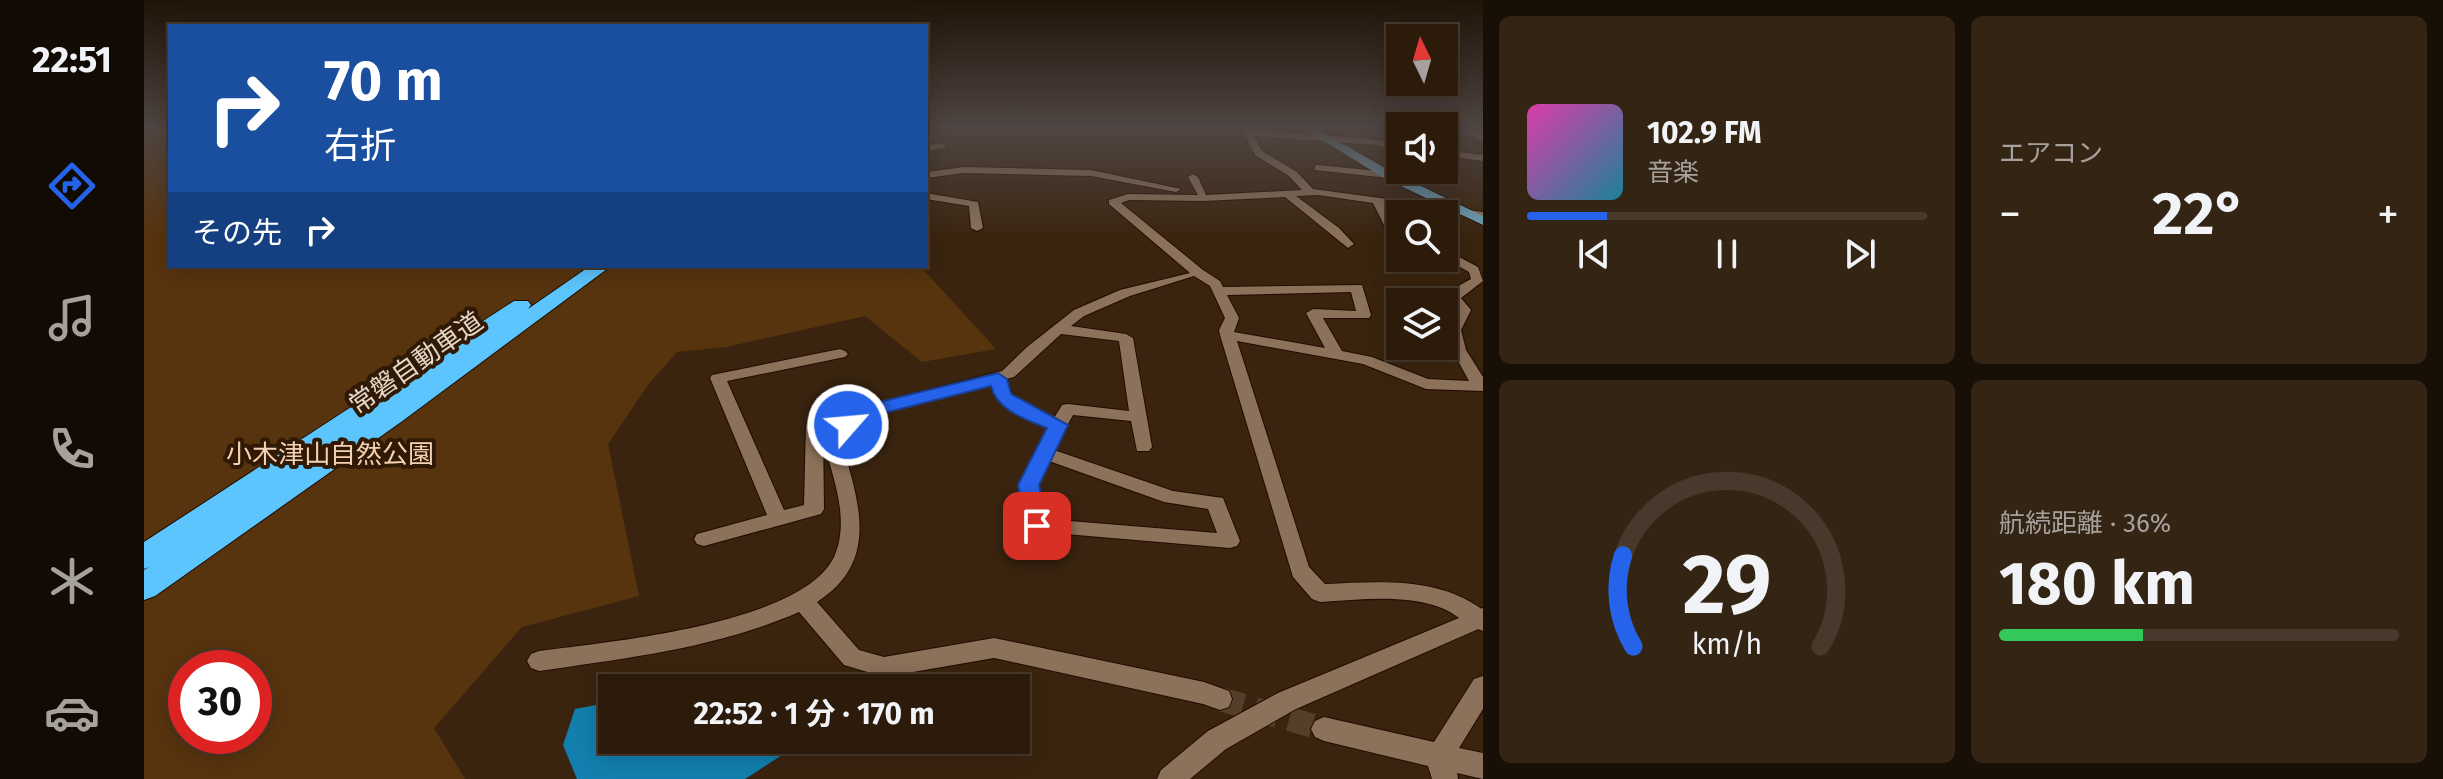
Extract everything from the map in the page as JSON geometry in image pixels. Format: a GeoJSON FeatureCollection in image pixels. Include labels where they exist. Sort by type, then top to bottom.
{"type":"FeatureCollection","features":[{"type":"Feature","properties":{"kind":"highway","name":"常磐自動車道"},"geometry":{"type":"LineString","coordinates":[[144,557],[574,268]]}},
{"type":"Feature","properties":{"kind":"highway","name":"常磐自動車道"},"geometry":{"type":"LineString","coordinates":[[144,587],[392,417],[599,268]]}},
{"type":"Feature","properties":{"kind":"main road"},"geometry":{"type":"LineString","coordinates":[[1406,184],[1483,221]]}},
{"type":"Feature","properties":{"kind":"street"},"geometry":{"type":"LineString","coordinates":[[1279,165],[1293,174],[1310,192]]}},
{"type":"Feature","properties":{"kind":"street"},"geometry":{"type":"LineString","coordinates":[[1318,168],[1386,175]]}},
{"type":"Feature","properties":{"kind":"street"},"geometry":{"type":"LineString","coordinates":[[928,173],[964,170],[1091,173],[1209,195]]}},
{"type":"Feature","properties":{"kind":"street"},"geometry":{"type":"LineString","coordinates":[[1193,177],[1209,195]]}},
{"type":"Feature","properties":{"kind":"street"},"geometry":{"type":"LineString","coordinates":[[973,191],[977,228]]}},
{"type":"Feature","properties":{"kind":"street"},"geometry":{"type":"LineString","coordinates":[[1386,203],[1310,192],[1128,197],[1113,202],[1186,264],[1215,284],[1219,291],[1232,318],[1227,335],[1300,571],[1320,593],[1414,592],[1450,598],[1482,619]]}},
{"type":"Feature","properties":{"kind":"street"},"geometry":{"type":"LineString","coordinates":[[1288,194],[1321,224],[1341,234],[1348,244]]}},
{"type":"Feature","properties":{"kind":"street"},"geometry":{"type":"LineString","coordinates":[[928,196],[974,204]]}},
{"type":"Feature","properties":{"kind":"street"},"geometry":{"type":"LineString","coordinates":[[1377,201],[1386,218]]}},
{"type":"Feature","properties":{"kind":"street"},"geometry":{"type":"LineString","coordinates":[[1458,212],[1483,215]]}},
{"type":"Feature","properties":{"kind":"street"},"geometry":{"type":"LineString","coordinates":[[1458,261],[1474,270],[1478,279],[1454,298],[1464,310],[1454,330],[1459,350],[1481,385]]}},
{"type":"Feature","properties":{"kind":"street"},"geometry":{"type":"LineString","coordinates":[[704,539],[814,509],[814,425],[998,379],[1019,366],[1057,329],[1105,300],[1188,276]]}},
{"type":"Feature","properties":{"kind":"street"},"geometry":{"type":"LineString","coordinates":[[1467,287],[1483,292]]}},
{"type":"Feature","properties":{"kind":"street"},"geometry":{"type":"LineString","coordinates":[[1219,291],[1357,288],[1364,315],[1313,313],[1336,354]]}},
{"type":"Feature","properties":{"kind":"street"},"geometry":{"type":"LineString","coordinates":[[1057,329],[1126,338],[1143,447]]}},
{"type":"Feature","properties":{"kind":"street"},"geometry":{"type":"LineString","coordinates":[[1227,335],[1367,360],[1426,384],[1481,385]]}},
{"type":"Feature","properties":{"kind":"street"},"geometry":{"type":"LineString","coordinates":[[778,518],[718,378],[840,354]]}},
{"type":"Feature","properties":{"kind":"street"},"geometry":{"type":"LineString","coordinates":[[998,379],[1003,397],[1028,414],[1058,425]]}},
{"type":"Feature","properties":{"kind":"street"},"geometry":{"type":"LineString","coordinates":[[1044,453],[1171,497],[1216,503],[1230,541],[1037,526],[1028,485],[1044,453],[1058,425],[1068,409],[1138,417]]}},
{"type":"Feature","properties":{"kind":"street"},"geometry":{"type":"LineString","coordinates":[[539,661],[694,637],[763,618],[802,600],[839,570],[846,554],[851,511],[835,451],[848,425],[862,412]]}},
{"type":"Feature","properties":{"kind":"street"},"geometry":{"type":"LineString","coordinates":[[802,600],[852,658],[884,667],[994,648],[1220,699]]}},
{"type":"Feature","properties":{"kind":"street"},"geometry":{"type":"LineString","coordinates":[[1170,779],[1217,740],[1287,701],[1482,619]]}},
{"type":"Feature","properties":{"kind":"street"},"geometry":{"type":"LineString","coordinates":[[1442,768],[1483,687]]}},
{"type":"Feature","properties":{"kind":"street"},"geometry":{"type":"LineString","coordinates":[[1324,729],[1442,768],[1483,766]]}},
{"type":"Feature","properties":{"kind":"green space","name":"小木津山自然公園"},"geometry":{"type":"Polygon","coordinates":[[[144,165],[168,165],[168,268],[922,268],[996,349],[922,362],[865,316],[726,347],[677,352],[648,385],[608,444],[639,596],[522,627],[434,728],[465,779],[144,779],[144,165]]]}},
{"type":"Feature","properties":{"kind":"water"},"geometry":{"type":"Polygon","coordinates":[[[598,705],[598,754],[784,754],[745,779],[577,779],[563,745],[575,709],[598,705]]]}},
{"type":"Feature","properties":{"kind":"tunnel"},"geometry":{"type":"LineString","coordinates":[[1220,699],[1324,729]]}},
{"type":"Feature","properties":{"kind":"route"},"geometry":{"type":"LineString","coordinates":[[848,425],[862,412],[998,379],[1003,397],[1028,414],[1058,425],[1028,485],[1037,526]]}}]}
